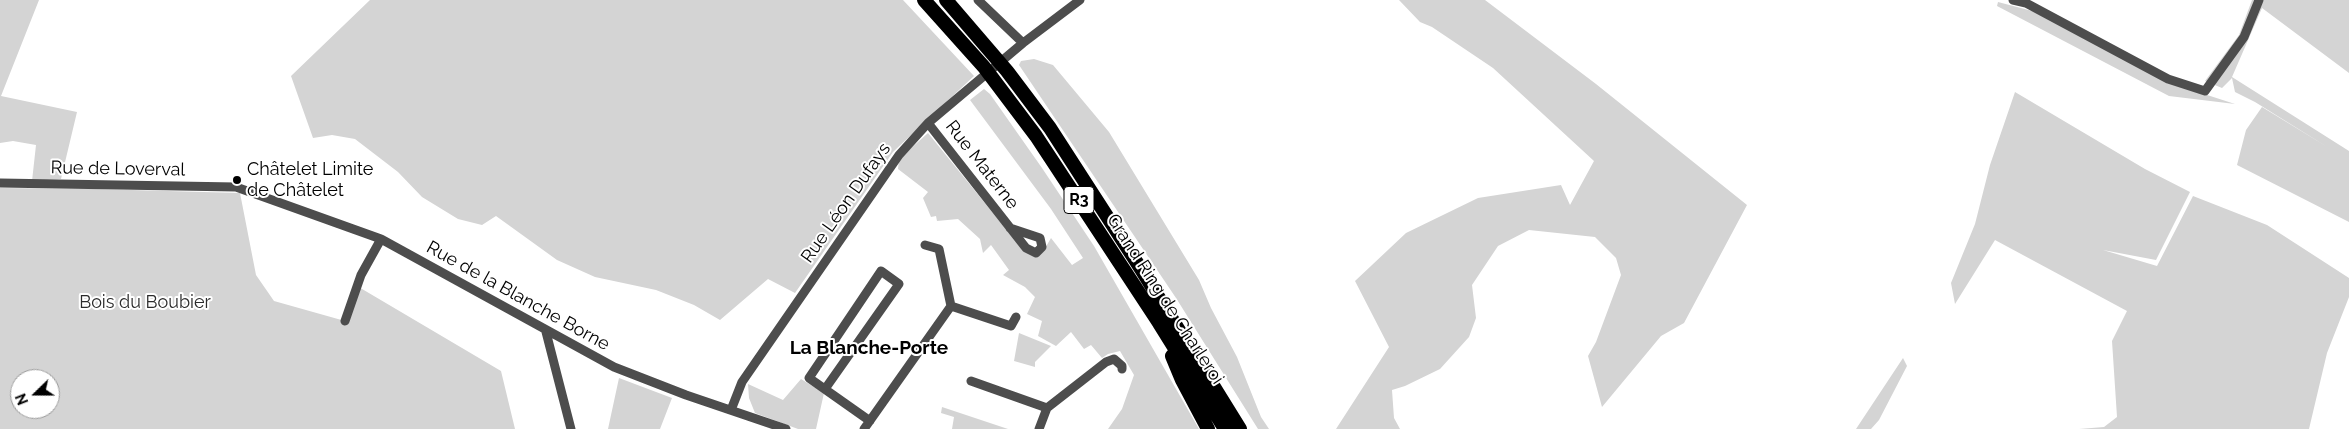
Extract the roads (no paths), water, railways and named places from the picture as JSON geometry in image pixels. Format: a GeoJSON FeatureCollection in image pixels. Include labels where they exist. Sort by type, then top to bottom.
{"type":"FeatureCollection","features":[{"type":"Feature","properties":{"kind":"highway","name":"Grand Ring de Charleroi"},"geometry":{"type":"LineString","coordinates":[[924,0],[995,81],[1073,190],[1225,429]]}},
{"type":"Feature","properties":{"kind":"highway","name":"Grand Ring de Charleroi"},"geometry":{"type":"LineString","coordinates":[[946,0],[1007,71],[1050,128],[1086,182],[1240,429]]}},
{"type":"Feature","properties":{"kind":"highway"},"geometry":{"type":"LineString","coordinates":[[1159,323],[1182,380],[1208,429]]}},
{"type":"Feature","properties":{"kind":"street"},"geometry":{"type":"LineString","coordinates":[[978,0],[1023,43]]}},
{"type":"Feature","properties":{"kind":"street","name":"Rue Léon Dufays"},"geometry":{"type":"LineString","coordinates":[[731,410],[742,382],[899,155],[928,123],[1023,43],[1080,0]]}},
{"type":"Feature","properties":{"kind":"street"},"geometry":{"type":"LineString","coordinates":[[2013,0],[2026,3],[2168,79],[2205,91],[2244,36],[2259,0]]}},
{"type":"Feature","properties":{"kind":"street","name":"Rue Materne"},"geometry":{"type":"LineString","coordinates":[[928,123],[1010,228]]}},
{"type":"Feature","properties":{"kind":"street","name":"Rue de Loverval"},"geometry":{"type":"LineString","coordinates":[[0,183],[236,187]]}},
{"type":"Feature","properties":{"kind":"street","name":"Rue de la Blanche Borne"},"geometry":{"type":"LineString","coordinates":[[236,187],[381,239],[546,332],[614,367],[786,429]]}},
{"type":"Feature","properties":{"kind":"street"},"geometry":{"type":"LineString","coordinates":[[345,321],[361,276],[381,239]]}},
{"type":"Feature","properties":{"kind":"street"},"geometry":{"type":"LineString","coordinates":[[864,429],[952,306],[938,249],[925,245]]}},
{"type":"Feature","properties":{"kind":"street"},"geometry":{"type":"LineString","coordinates":[[826,389],[899,284],[881,271],[809,378],[870,421]]}},
{"type":"Feature","properties":{"kind":"street"},"geometry":{"type":"LineString","coordinates":[[952,306],[1011,326],[1016,317]]}},
{"type":"Feature","properties":{"kind":"street"},"geometry":{"type":"LineString","coordinates":[[546,332],[571,429]]}},
{"type":"Feature","properties":{"kind":"street"},"geometry":{"type":"LineString","coordinates":[[1039,429],[1047,408],[1106,362],[1114,359],[1122,369]]}},
{"type":"Feature","properties":{"kind":"street"},"geometry":{"type":"LineString","coordinates":[[971,381],[1047,408]]}},
{"type":"Feature","properties":{"kind":"place","name":"Châtelet Limite de Châtelet"},"geometry":{"type":"Point","coordinates":[237,180]}},
{"type":"Feature","properties":{"kind":"district","name":"La Blanche-Porte"},"geometry":{"type":"Point","coordinates":[869,348]}},
{"type":"Feature","properties":{"kind":"park label","name":"Bois du Boubier"},"geometry":{"type":"Point","coordinates":[145,303]}}]}
